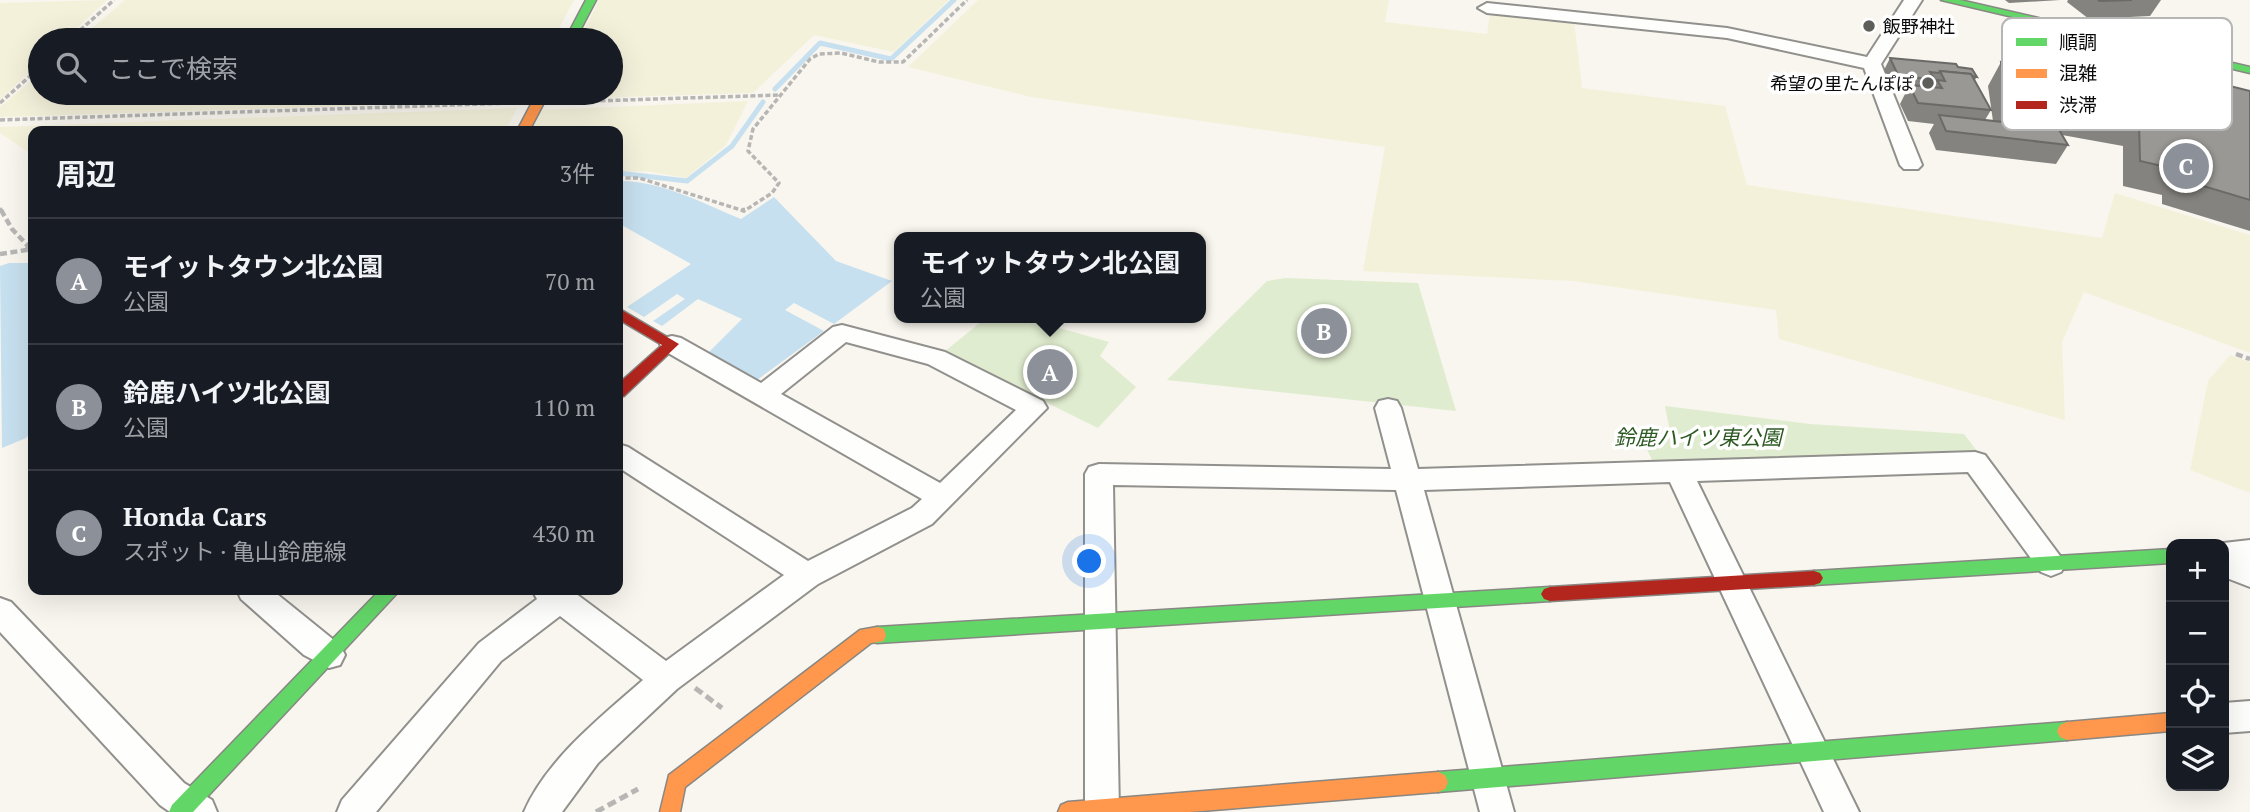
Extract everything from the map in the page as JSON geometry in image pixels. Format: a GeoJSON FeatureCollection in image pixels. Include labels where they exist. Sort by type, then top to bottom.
{"type":"FeatureCollection","features":[{"type":"Feature","properties":{"kind":"street"},"geometry":{"type":"LineString","coordinates":[[576,28],[591,0]]}},
{"type":"Feature","properties":{"kind":"street"},"geometry":{"type":"LineString","coordinates":[[1872,64],[1913,0]]}},
{"type":"Feature","properties":{"kind":"street"},"geometry":{"type":"LineString","coordinates":[[1946,0],[2024,18]]}},
{"type":"Feature","properties":{"kind":"street"},"geometry":{"type":"LineString","coordinates":[[1487,8],[1727,33],[1872,64]]}},
{"type":"Feature","properties":{"kind":"street"},"geometry":{"type":"LineString","coordinates":[[1872,64],[1911,164]]}},
{"type":"Feature","properties":{"kind":"street"},"geometry":{"type":"LineString","coordinates":[[2232,66],[2250,70]]}},
{"type":"Feature","properties":{"kind":"street"},"geometry":{"type":"LineString","coordinates":[[526,126],[536,105]]}},
{"type":"Feature","properties":{"kind":"street"},"geometry":{"type":"LineString","coordinates":[[623,316],[943,498]]}},
{"type":"Feature","properties":{"kind":"street"},"geometry":{"type":"LineString","coordinates":[[541,812],[586,752],[666,679],[807,575],[922,516],[1034,408],[936,358],[842,333],[762,395]]}},
{"type":"Feature","properties":{"kind":"street"},"geometry":{"type":"LineString","coordinates":[[623,388],[673,344]]}},
{"type":"Feature","properties":{"kind":"street"},"geometry":{"type":"LineString","coordinates":[[1388,408],[1497,812]]}},
{"type":"Feature","properties":{"kind":"street"},"geometry":{"type":"LineString","coordinates":[[623,457],[807,575]]}},
{"type":"Feature","properties":{"kind":"street"},"geometry":{"type":"LineString","coordinates":[[1102,811],[1099,474],[1409,480],[1975,462],[2051,564]]}},
{"type":"Feature","properties":{"kind":"street"},"geometry":{"type":"LineString","coordinates":[[1679,472],[1842,812]]}},
{"type":"Feature","properties":{"kind":"street"},"geometry":{"type":"LineString","coordinates":[[2229,553],[2250,552]]}},
{"type":"Feature","properties":{"kind":"street"},"geometry":{"type":"LineString","coordinates":[[670,812],[676,782],[867,636],[2166,556]]}},
{"type":"Feature","properties":{"kind":"street"},"geometry":{"type":"LineString","coordinates":[[2229,567],[2250,575]]}},
{"type":"Feature","properties":{"kind":"street"},"geometry":{"type":"LineString","coordinates":[[258,595],[314,646],[329,655]]}},
{"type":"Feature","properties":{"kind":"street"},"geometry":{"type":"LineString","coordinates":[[0,611],[188,809],[386,595]]}},
{"type":"Feature","properties":{"kind":"street"},"geometry":{"type":"LineString","coordinates":[[354,812],[490,652],[552,595]]}},
{"type":"Feature","properties":{"kind":"street"},"geometry":{"type":"LineString","coordinates":[[554,595],[666,679]]}},
{"type":"Feature","properties":{"kind":"street"},"geometry":{"type":"LineString","coordinates":[[2229,718],[2250,716]]}},
{"type":"Feature","properties":{"kind":"street"},"geometry":{"type":"LineString","coordinates":[[1068,812],[2166,722]]}},
{"type":"Feature","properties":{"kind":"path"},"geometry":{"type":"LineString","coordinates":[[82,28],[114,0]]}},
{"type":"Feature","properties":{"kind":"path"},"geometry":{"type":"LineString","coordinates":[[623,178],[639,178],[744,211],[778,188],[779,183],[748,151],[753,129],[810,59],[821,51],[832,51],[878,64],[903,62],[967,0]]}},
{"type":"Feature","properties":{"kind":"path"},"geometry":{"type":"LineString","coordinates":[[0,103],[28,78]]}},
{"type":"Feature","properties":{"kind":"path"},"geometry":{"type":"LineString","coordinates":[[623,97],[779,95]]}},
{"type":"Feature","properties":{"kind":"path"},"geometry":{"type":"LineString","coordinates":[[0,120],[368,105]]}},
{"type":"Feature","properties":{"kind":"path"},"geometry":{"type":"LineString","coordinates":[[0,208],[12,229],[28,246]]}},
{"type":"Feature","properties":{"kind":"path"},"geometry":{"type":"LineString","coordinates":[[0,254],[28,250]]}},
{"type":"Feature","properties":{"kind":"path"},"geometry":{"type":"LineString","coordinates":[[2236,354],[2250,359]]}},
{"type":"Feature","properties":{"kind":"shaded area"},"geometry":{"type":"Polygon","coordinates":[[[107,0],[77,28],[28,28],[28,73],[0,100],[0,3],[107,0]]]}},
{"type":"Feature","properties":{"kind":"shaded area"},"geometry":{"type":"Polygon","coordinates":[[[125,0],[574,0],[559,28],[92,28],[125,0]]]}},
{"type":"Feature","properties":{"kind":"shaded area"},"geometry":{"type":"Polygon","coordinates":[[[599,0],[949,0],[894,52],[814,35],[753,93],[623,97],[623,28],[585,28],[599,0]]]}},
{"type":"Feature","properties":{"kind":"shaded area"},"geometry":{"type":"Polygon","coordinates":[[[978,0],[1389,0],[1385,22],[1487,34],[1490,12],[1574,21],[1582,88],[1725,106],[1747,185],[2102,238],[2115,193],[2250,235],[2250,353],[2084,292],[2062,342],[2065,420],[1779,339],[1776,310],[1573,281],[1363,271],[1385,147],[1031,97],[908,67],[978,0]]]}},
{"type":"Feature","properties":{"kind":"shaded area"},"geometry":{"type":"Polygon","coordinates":[[[28,83],[28,105],[384,105],[0,117],[0,107],[28,83]]]}},
{"type":"Feature","properties":{"kind":"shaded area"},"geometry":{"type":"Polygon","coordinates":[[[748,101],[726,145],[686,178],[646,171],[623,172],[623,126],[534,126],[542,110],[748,101]]]}},
{"type":"Feature","properties":{"kind":"shaded area"},"geometry":{"type":"Polygon","coordinates":[[[517,108],[508,126],[28,126],[28,152],[0,133],[0,127],[517,108]]]}},
{"type":"Feature","properties":{"kind":"shaded area"},"geometry":{"type":"Polygon","coordinates":[[[2230,355],[2250,362],[2250,493],[2190,470],[2208,381],[2230,355]]]}},
{"type":"Feature","properties":{"kind":"green space"},"geometry":{"type":"Polygon","coordinates":[[[1285,278],[1418,283],[1456,411],[1167,380],[1267,281],[1285,278]]]}},
{"type":"Feature","properties":{"kind":"green space"},"geometry":{"type":"Polygon","coordinates":[[[980,323],[1042,323],[1109,342],[1100,356],[1136,387],[1098,428],[944,352],[980,323]]]}},
{"type":"Feature","properties":{"kind":"green space","name":"鈴鹿ハイツ東公園"},"geometry":{"type":"Polygon","coordinates":[[[1665,406],[1810,424],[1964,434],[1980,455],[1654,464],[1637,429],[1670,431],[1665,406]]]}},
{"type":"Feature","properties":{"kind":"water"},"geometry":{"type":"Polygon","coordinates":[[[623,181],[665,188],[741,219],[774,197],[836,261],[892,281],[834,324],[794,303],[785,310],[824,331],[757,380],[708,353],[742,319],[698,299],[662,326],[653,321],[685,299],[677,294],[644,317],[627,307],[691,264],[623,226],[623,181]]]}},
{"type":"Feature","properties":{"kind":"water"},"geometry":{"type":"Polygon","coordinates":[[[28,263],[28,436],[2,448],[0,266],[28,263]]]}},
{"type":"Feature","properties":{"kind":"building"},"geometry":{"type":"Polygon","coordinates":[[[1890,58],[1956,64],[1958,67],[1972,69],[1977,77],[1940,71],[1930,72],[1935,80],[1898,75],[1890,58]]]}},
{"type":"Feature","properties":{"kind":"building"},"geometry":{"type":"Polygon","coordinates":[[[1940,71],[1971,74],[1991,110],[1918,103],[1909,85],[1942,88],[1937,80],[1945,81],[1940,71]]]}},
{"type":"Feature","properties":{"kind":"building"},"geometry":{"type":"Polygon","coordinates":[[[2232,86],[2250,91],[2250,200],[2180,179],[2180,170],[2140,161],[2139,130],[2232,130],[2232,86]]]}},
{"type":"Feature","properties":{"kind":"building"},"geometry":{"type":"Polygon","coordinates":[[[1939,115],[2002,122],[2002,130],[2059,130],[2068,145],[1946,131],[1939,115]]]}},
{"type":"Feature","properties":{"kind":"waterway"},"geometry":{"type":"LineString","coordinates":[[775,89],[820,43],[891,59],[954,0]]}},
{"type":"Feature","properties":{"kind":"waterway"},"geometry":{"type":"LineString","coordinates":[[623,174],[687,181],[732,146],[763,102]]}},
{"type":"Feature","properties":{"kind":"traffic: fast"},"geometry":{"type":"LineString","coordinates":[[576,28],[591,0]]}},
{"type":"Feature","properties":{"kind":"traffic: fast"},"geometry":{"type":"LineString","coordinates":[[1946,0],[2024,18]]}},
{"type":"Feature","properties":{"kind":"traffic: fast"},"geometry":{"type":"LineString","coordinates":[[2232,66],[2250,70]]}},
{"type":"Feature","properties":{"kind":"traffic: fast"},"geometry":{"type":"LineString","coordinates":[[1814,578],[2166,556]]}},
{"type":"Feature","properties":{"kind":"traffic: fast"},"geometry":{"type":"LineString","coordinates":[[877,635],[1550,594]]}},
{"type":"Feature","properties":{"kind":"traffic: fast"},"geometry":{"type":"LineString","coordinates":[[179,812],[386,595]]}},
{"type":"Feature","properties":{"kind":"traffic: fast"},"geometry":{"type":"LineString","coordinates":[[1438,782],[2067,731]]}},
{"type":"Feature","properties":{"kind":"traffic: slow"},"geometry":{"type":"LineString","coordinates":[[526,126],[537,105]]}},
{"type":"Feature","properties":{"kind":"traffic: slow"},"geometry":{"type":"LineString","coordinates":[[670,812],[676,782],[867,636],[877,635]]}},
{"type":"Feature","properties":{"kind":"traffic: slow"},"geometry":{"type":"LineString","coordinates":[[2067,731],[2166,722]]}},
{"type":"Feature","properties":{"kind":"traffic: slow"},"geometry":{"type":"LineString","coordinates":[[1068,812],[1438,782]]}},
{"type":"Feature","properties":{"kind":"traffic: jam"},"geometry":{"type":"LineString","coordinates":[[623,316],[672,344],[623,388]]}},
{"type":"Feature","properties":{"kind":"traffic: jam"},"geometry":{"type":"LineString","coordinates":[[1550,594],[1814,578]]}},
{"type":"Feature","properties":{"kind":"place","name":"飯野神社"},"geometry":{"type":"Point","coordinates":[1869,26]}},
{"type":"Feature","properties":{"kind":"place","name":"希望の里たんぽぽ"},"geometry":{"type":"Point","coordinates":[1928,83]}},
{"type":"Feature","properties":{"kind":"place","name":"Honda Cars"},"geometry":{"type":"Point","coordinates":[2186,166]}},
{"type":"Feature","properties":{"kind":"place","name":"鈴鹿ハイツ北公園"},"geometry":{"type":"Point","coordinates":[1324,331]}},
{"type":"Feature","properties":{"kind":"place","name":"モイットタウン北公園"},"geometry":{"type":"Point","coordinates":[1050,372]}}]}
